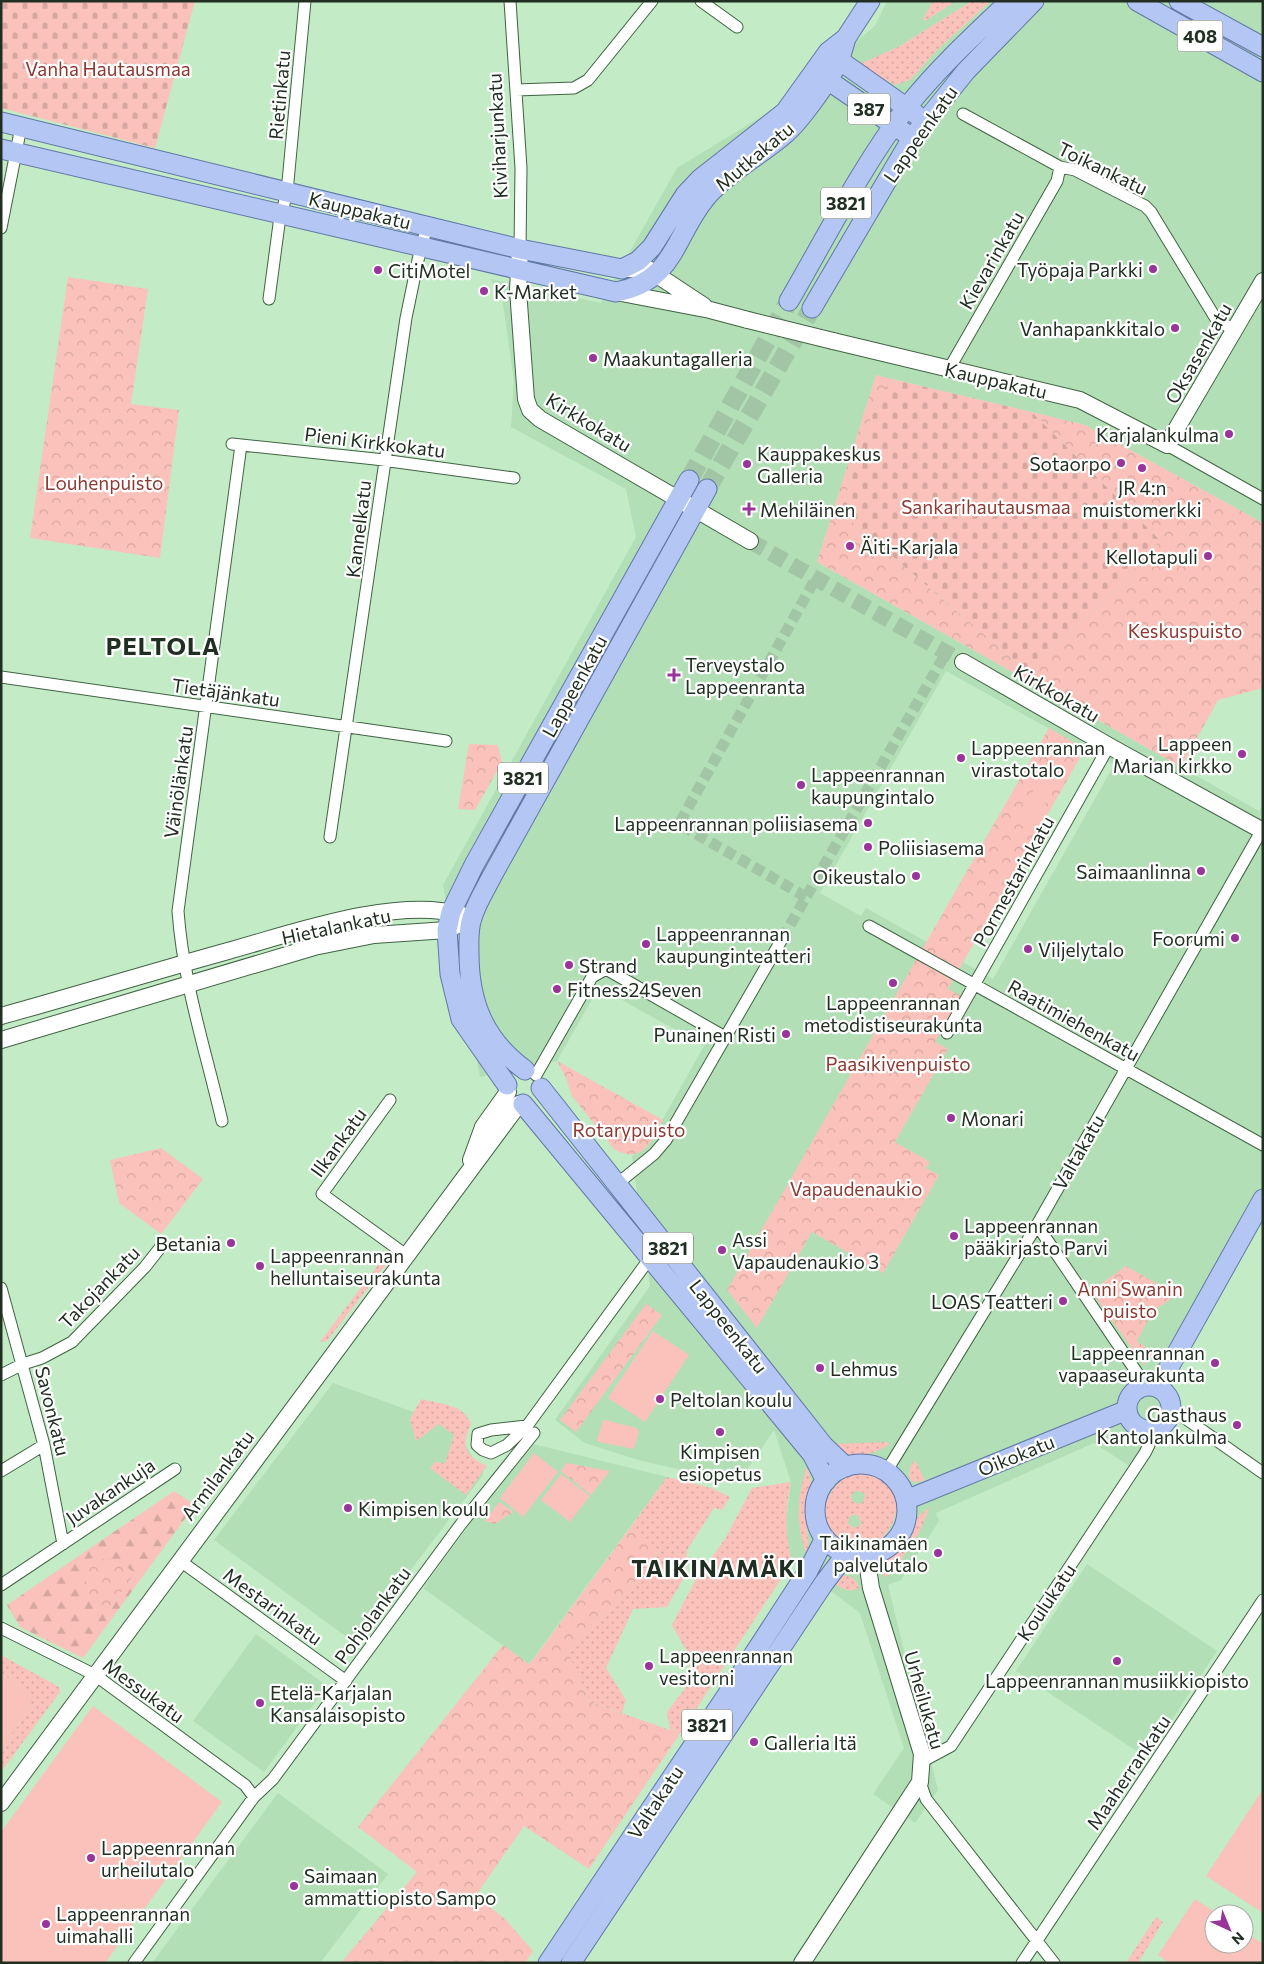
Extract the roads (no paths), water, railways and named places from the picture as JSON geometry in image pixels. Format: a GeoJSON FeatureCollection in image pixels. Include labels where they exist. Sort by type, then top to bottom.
{"type":"FeatureCollection","features":[{"type":"Feature","properties":{"kind":"main road","name":"Mutkakatu"},"geometry":{"type":"LineString","coordinates":[[622,269],[638,261],[652,247],[685,195],[700,179],[786,112],[821,75],[870,1]]}},
{"type":"Feature","properties":{"kind":"main road","name":"Lappeenkatu"},"geometry":{"type":"LineString","coordinates":[[789,301],[894,126],[907,108],[943,66],[1010,1]]}},
{"type":"Feature","properties":{"kind":"main road","name":"Lappeenkatu"},"geometry":{"type":"LineString","coordinates":[[812,308],[912,138],[966,71],[1034,1]]}},
{"type":"Feature","properties":{"kind":"main road","name":"408"},"geometry":{"type":"LineString","coordinates":[[1137,1],[1263,72]]}},
{"type":"Feature","properties":{"kind":"main road","name":"408"},"geometry":{"type":"LineString","coordinates":[[1179,1],[1263,47]]}},
{"type":"Feature","properties":{"kind":"main road","name":"387"},"geometry":{"type":"LineString","coordinates":[[833,56],[925,121]]}},
{"type":"Feature","properties":{"kind":"main road","name":"Mutkakatu"},"geometry":{"type":"LineString","coordinates":[[651,281],[670,258],[707,196],[722,181],[786,133],[814,98],[821,75]]}},
{"type":"Feature","properties":{"kind":"main road","name":"387"},"geometry":{"type":"LineString","coordinates":[[821,75],[912,138]]}},
{"type":"Feature","properties":{"kind":"main road","name":"Kauppakatu"},"geometry":{"type":"LineString","coordinates":[[1,122],[520,249],[622,269]]}},
{"type":"Feature","properties":{"kind":"main road","name":"Kauppakatu"},"geometry":{"type":"LineString","coordinates":[[8,151],[616,292],[635,289],[651,281]]}},
{"type":"Feature","properties":{"kind":"main road","name":"Lappeenkatu"},"geometry":{"type":"LineString","coordinates":[[689,480],[474,865],[449,921],[450,974],[461,1019],[514,1096],[812,1454],[826,1481]]}},
{"type":"Feature","properties":{"kind":"main road","name":"Lappeenkatu"},"geometry":{"type":"LineString","coordinates":[[707,489],[492,876],[472,918],[469,932],[469,976],[480,1018],[496,1042],[513,1061],[534,1078],[823,1445],[846,1467]]}},
{"type":"Feature","properties":{"kind":"main road"},"geometry":{"type":"LineString","coordinates":[[513,1074],[534,1078],[535,1100],[514,1096],[513,1074]]}},
{"type":"Feature","properties":{"kind":"main road"},"geometry":{"type":"LineString","coordinates":[[1152,1386],[1169,1398],[1172,1409],[1165,1424],[1152,1430],[1145,1430],[1133,1424],[1127,1410],[1132,1393],[1152,1386],[1263,1199]]}},
{"type":"Feature","properties":{"kind":"main road","name":"Oikokatu"},"geometry":{"type":"LineString","coordinates":[[906,1500],[1127,1410]]}},
{"type":"Feature","properties":{"kind":"main road"},"geometry":{"type":"LineString","coordinates":[[867,1464],[886,1472],[898,1483],[906,1500],[906,1520],[898,1537],[884,1550],[866,1555],[847,1553],[835,1548],[825,1538],[817,1522],[815,1512],[820,1490],[826,1481],[846,1467],[867,1464]]}},
{"type":"Feature","properties":{"kind":"main road","name":"Valtakatu"},"geometry":{"type":"LineString","coordinates":[[548,1963],[743,1671],[808,1571],[825,1538]]}},
{"type":"Feature","properties":{"kind":"main road","name":"Valtakatu"},"geometry":{"type":"LineString","coordinates":[[571,1963],[824,1583],[847,1553]]}},
{"type":"Feature","properties":{"kind":"street","name":"Rietinkatu"},"geometry":{"type":"LineString","coordinates":[[287,192],[305,1]]}},
{"type":"Feature","properties":{"kind":"street","name":"Kiviharjunkatu"},"geometry":{"type":"LineString","coordinates":[[510,1],[521,168],[518,269]]}},
{"type":"Feature","properties":{"kind":"street"},"geometry":{"type":"LineString","coordinates":[[516,90],[574,88],[588,80],[652,1]]}},
{"type":"Feature","properties":{"kind":"street"},"geometry":{"type":"LineString","coordinates":[[702,1],[737,27]]}},
{"type":"Feature","properties":{"kind":"street","name":"Toikankatu"},"geometry":{"type":"LineString","coordinates":[[963,114],[1060,167],[1075,170],[1145,206],[1216,319],[1234,330]]}},
{"type":"Feature","properties":{"kind":"street"},"geometry":{"type":"LineString","coordinates":[[1,228],[8,151],[21,127]]}},
{"type":"Feature","properties":{"kind":"street","name":"Kievarinkatu"},"geometry":{"type":"LineString","coordinates":[[949,369],[1057,181],[1060,167]]}},
{"type":"Feature","properties":{"kind":"street"},"geometry":{"type":"LineString","coordinates":[[269,299],[287,192]]}},
{"type":"Feature","properties":{"kind":"street","name":"Kannelkatu"},"geometry":{"type":"LineString","coordinates":[[330,837],[406,318],[427,226]]}},
{"type":"Feature","properties":{"kind":"street","name":"Mutkakatu"},"geometry":{"type":"LineString","coordinates":[[651,281],[652,247]]}},
{"type":"Feature","properties":{"kind":"street","name":"Kirkkokatu"},"geometry":{"type":"LineString","coordinates":[[518,269],[526,399],[530,410],[540,419],[750,540]]}},
{"type":"Feature","properties":{"kind":"street","name":"Kauppakatu"},"geometry":{"type":"LineString","coordinates":[[622,269],[710,310],[1080,400],[1168,445],[1263,499]]}},
{"type":"Feature","properties":{"kind":"street","name":"Kauppakatu"},"geometry":{"type":"LineString","coordinates":[[651,281],[710,310]]}},
{"type":"Feature","properties":{"kind":"street","name":"Oksasenkatu"},"geometry":{"type":"LineString","coordinates":[[1168,445],[1263,281]]}},
{"type":"Feature","properties":{"kind":"street","name":"Pieni Kirkkokatu"},"geometry":{"type":"LineString","coordinates":[[236,444],[384,460],[514,478]]}},
{"type":"Feature","properties":{"kind":"street","name":"Väinölänkatu"},"geometry":{"type":"LineString","coordinates":[[222,1121],[184,963],[178,911],[206,707],[236,444]]}},
{"type":"Feature","properties":{"kind":"street","name":"Kirkkokatu"},"geometry":{"type":"LineString","coordinates":[[963,662],[1109,746],[1262,830]]}},
{"type":"Feature","properties":{"kind":"street","name":"Tietäjänkatu"},"geometry":{"type":"LineString","coordinates":[[1,677],[446,741]]}},
{"type":"Feature","properties":{"kind":"street","name":"Pormestarinkatu"},"geometry":{"type":"LineString","coordinates":[[947,1033],[1109,746]]}},
{"type":"Feature","properties":{"kind":"street","name":"Valtakatu"},"geometry":{"type":"LineString","coordinates":[[886,1472],[1037,1225],[1262,830]]}},
{"type":"Feature","properties":{"kind":"street","name":"Hietalankatu"},"geometry":{"type":"LineString","coordinates":[[1,1016],[184,963],[366,914],[430,910],[449,921]]}},
{"type":"Feature","properties":{"kind":"street","name":"Hietalankatu"},"geometry":{"type":"LineString","coordinates":[[1,1040],[314,948],[374,934],[472,918]]}},
{"type":"Feature","properties":{"kind":"street","name":"Raatimiehenkatu"},"geometry":{"type":"LineString","coordinates":[[869,926],[1263,1145]]}},
{"type":"Feature","properties":{"kind":"street"},"geometry":{"type":"LineString","coordinates":[[617,1184],[654,1154],[666,1140],[782,939]]}},
{"type":"Feature","properties":{"kind":"street"},"geometry":{"type":"LineString","coordinates":[[534,1078],[592,976],[606,969],[725,1037]]}},
{"type":"Feature","properties":{"kind":"street","name":"Armilankatu"},"geometry":{"type":"LineString","coordinates":[[1,1803],[467,1172],[483,1127],[514,1096]]}},
{"type":"Feature","properties":{"kind":"street","name":"Ilkankatu"},"geometry":{"type":"LineString","coordinates":[[390,1100],[322,1194],[406,1255]]}},
{"type":"Feature","properties":{"kind":"street"},"geometry":{"type":"LineString","coordinates":[[1037,1225],[1152,1386]]}},
{"type":"Feature","properties":{"kind":"street","name":"Takojankatu"},"geometry":{"type":"LineString","coordinates":[[1,1375],[23,1364],[42,1358],[72,1342],[139,1273],[163,1244]]}},
{"type":"Feature","properties":{"kind":"street","name":"Pohjolankatu"},"geometry":{"type":"LineString","coordinates":[[134,1963],[254,1798],[273,1779],[530,1430],[650,1258]]}},
{"type":"Feature","properties":{"kind":"street","name":"Savonkatu"},"geometry":{"type":"LineString","coordinates":[[1,1288],[44,1445],[64,1544]]}},
{"type":"Feature","properties":{"kind":"street"},"geometry":{"type":"LineString","coordinates":[[1172,1409],[1263,1473]]}},
{"type":"Feature","properties":{"kind":"street","name":"Koulukatu"},"geometry":{"type":"LineString","coordinates":[[923,1761],[950,1746],[1145,1454],[1152,1430]]}},
{"type":"Feature","properties":{"kind":"street"},"geometry":{"type":"LineString","coordinates":[[1,1472],[44,1445]]}},
{"type":"Feature","properties":{"kind":"street","name":"Juvakankuja"},"geometry":{"type":"LineString","coordinates":[[1,1585],[176,1469]]}},
{"type":"Feature","properties":{"kind":"street","name":"Urheilukatu"},"geometry":{"type":"LineString","coordinates":[[866,1555],[871,1588],[923,1761],[920,1782]]}},
{"type":"Feature","properties":{"kind":"street","name":"Mestarinkatu"},"geometry":{"type":"LineString","coordinates":[[179,1560],[346,1681]]}},
{"type":"Feature","properties":{"kind":"street","name":"Maaherrankatu"},"geometry":{"type":"LineString","coordinates":[[1022,1963],[1263,1600]]}},
{"type":"Feature","properties":{"kind":"street","name":"Messukatu"},"geometry":{"type":"LineString","coordinates":[[1,1628],[94,1675],[245,1786],[254,1798]]}},
{"type":"Feature","properties":{"kind":"street"},"geometry":{"type":"LineString","coordinates":[[920,1782],[926,1799],[1054,1963]]}},
{"type":"Feature","properties":{"kind":"street"},"geometry":{"type":"LineString","coordinates":[[802,1963],[920,1782]]}},
{"type":"Feature","properties":{"kind":"tunnel"},"geometry":{"type":"LineString","coordinates":[[689,480],[789,301]]}},
{"type":"Feature","properties":{"kind":"tunnel"},"geometry":{"type":"LineString","coordinates":[[707,489],[812,308]]}},
{"type":"Feature","properties":{"kind":"tunnel"},"geometry":{"type":"LineString","coordinates":[[750,541],[963,662]]}},
{"type":"Feature","properties":{"kind":"tunnel"},"geometry":{"type":"LineString","coordinates":[[806,897],[679,824],[816,578]]}},
{"type":"Feature","properties":{"kind":"tunnel"},"geometry":{"type":"LineString","coordinates":[[782,939],[946,653]]}},
{"type":"Feature","properties":{"kind":"place","name":"Työpaja Parkki"},"geometry":{"type":"Point","coordinates":[1153,269]}},
{"type":"Feature","properties":{"kind":"place","name":"CitiMotel"},"geometry":{"type":"Point","coordinates":[378,270]}},
{"type":"Feature","properties":{"kind":"place","name":"K-Market"},"geometry":{"type":"Point","coordinates":[484,291]}},
{"type":"Feature","properties":{"kind":"place","name":"Vanhapankkitalo"},"geometry":{"type":"Point","coordinates":[1175,328]}},
{"type":"Feature","properties":{"kind":"place","name":"Maakuntagalleria"},"geometry":{"type":"Point","coordinates":[593,358]}},
{"type":"Feature","properties":{"kind":"place","name":"Karjalankulma"},"geometry":{"type":"Point","coordinates":[1229,434]}},
{"type":"Feature","properties":{"kind":"place","name":"Sotaorpo"},"geometry":{"type":"Point","coordinates":[1121,463]}},
{"type":"Feature","properties":{"kind":"place","name":"Kauppakeskus Galleria"},"geometry":{"type":"Point","coordinates":[747,464]}},
{"type":"Feature","properties":{"kind":"place","name":"JR 4:n muistomerkki"},"geometry":{"type":"Point","coordinates":[1142,468]}},
{"type":"Feature","properties":{"kind":"place","name":"Mehiläinen"},"geometry":{"type":"Point","coordinates":[749,509]}},
{"type":"Feature","properties":{"kind":"place","name":"Äiti-Karjala"},"geometry":{"type":"Point","coordinates":[850,546]}},
{"type":"Feature","properties":{"kind":"place","name":"Kellotapuli"},"geometry":{"type":"Point","coordinates":[1208,556]}},
{"type":"Feature","properties":{"kind":"place","name":"Terveystalo Lappeenranta"},"geometry":{"type":"Point","coordinates":[674,675]}},
{"type":"Feature","properties":{"kind":"place","name":"Lappeen Marian kirkko"},"geometry":{"type":"Point","coordinates":[1242,754]}},
{"type":"Feature","properties":{"kind":"place","name":"Lappeenrannan virastotalo"},"geometry":{"type":"Point","coordinates":[961,758]}},
{"type":"Feature","properties":{"kind":"place","name":"Lappeenrannan kaupungintalo"},"geometry":{"type":"Point","coordinates":[801,785]}},
{"type":"Feature","properties":{"kind":"place","name":"Lappeenrannan poliisiasema"},"geometry":{"type":"Point","coordinates":[868,823]}},
{"type":"Feature","properties":{"kind":"place","name":"Poliisiasema"},"geometry":{"type":"Point","coordinates":[868,847]}},
{"type":"Feature","properties":{"kind":"place","name":"Saimaanlinna"},"geometry":{"type":"Point","coordinates":[1201,871]}},
{"type":"Feature","properties":{"kind":"place","name":"Oikeustalo"},"geometry":{"type":"Point","coordinates":[916,876]}},
{"type":"Feature","properties":{"kind":"place","name":"Foorumi"},"geometry":{"type":"Point","coordinates":[1235,938]}},
{"type":"Feature","properties":{"kind":"place","name":"Lappeenrannan kaupunginteatteri"},"geometry":{"type":"Point","coordinates":[646,944]}},
{"type":"Feature","properties":{"kind":"place","name":"Viljelytalo"},"geometry":{"type":"Point","coordinates":[1028,949]}},
{"type":"Feature","properties":{"kind":"place","name":"Strand"},"geometry":{"type":"Point","coordinates":[569,965]}},
{"type":"Feature","properties":{"kind":"place","name":"Lappeenrannan metodistiseurakunta"},"geometry":{"type":"Point","coordinates":[893,983]}},
{"type":"Feature","properties":{"kind":"place","name":"Fitness24Seven"},"geometry":{"type":"Point","coordinates":[557,989]}},
{"type":"Feature","properties":{"kind":"place","name":"Punainen Risti"},"geometry":{"type":"Point","coordinates":[786,1034]}},
{"type":"Feature","properties":{"kind":"place","name":"Monari"},"geometry":{"type":"Point","coordinates":[951,1118]}},
{"type":"Feature","properties":{"kind":"place","name":"Lappeenrannan pääkirjasto Parvi"},"geometry":{"type":"Point","coordinates":[954,1236]}},
{"type":"Feature","properties":{"kind":"place","name":"Betania"},"geometry":{"type":"Point","coordinates":[231,1243]}},
{"type":"Feature","properties":{"kind":"place","name":"Assi Vapaudenaukio 3"},"geometry":{"type":"Point","coordinates":[722,1250]}},
{"type":"Feature","properties":{"kind":"place","name":"Lappeenrannan helluntaiseurakunta"},"geometry":{"type":"Point","coordinates":[260,1266]}},
{"type":"Feature","properties":{"kind":"place","name":"LOAS Teatteri"},"geometry":{"type":"Point","coordinates":[1063,1301]}},
{"type":"Feature","properties":{"kind":"place","name":"Lappeenrannan vapaaseurakunta"},"geometry":{"type":"Point","coordinates":[1215,1363]}},
{"type":"Feature","properties":{"kind":"place","name":"Lehmus"},"geometry":{"type":"Point","coordinates":[820,1368]}},
{"type":"Feature","properties":{"kind":"place","name":"Peltolan koulu"},"geometry":{"type":"Point","coordinates":[660,1399]}},
{"type":"Feature","properties":{"kind":"place","name":"Gasthaus Kantolankulma"},"geometry":{"type":"Point","coordinates":[1237,1425]}},
{"type":"Feature","properties":{"kind":"place","name":"Kimpisen esiopetus"},"geometry":{"type":"Point","coordinates":[720,1432]}},
{"type":"Feature","properties":{"kind":"place","name":"Kimpisen koulu"},"geometry":{"type":"Point","coordinates":[348,1508]}},
{"type":"Feature","properties":{"kind":"place","name":"Taikinamäen palvelutalo"},"geometry":{"type":"Point","coordinates":[938,1553]}},
{"type":"Feature","properties":{"kind":"place","name":"Lappeenrannan musiikkiopisto"},"geometry":{"type":"Point","coordinates":[1117,1661]}},
{"type":"Feature","properties":{"kind":"place","name":"Lappeenrannan vesitorni"},"geometry":{"type":"Point","coordinates":[649,1666]}},
{"type":"Feature","properties":{"kind":"place","name":"Etelä-Karjalan Kansalaisopisto"},"geometry":{"type":"Point","coordinates":[260,1703]}},
{"type":"Feature","properties":{"kind":"place","name":"Galleria Itä"},"geometry":{"type":"Point","coordinates":[754,1742]}},
{"type":"Feature","properties":{"kind":"place","name":"Lappeenrannan urheilutalo"},"geometry":{"type":"Point","coordinates":[91,1858]}},
{"type":"Feature","properties":{"kind":"place","name":"Saimaan ammattiopisto Sampo"},"geometry":{"type":"Point","coordinates":[294,1886]}},
{"type":"Feature","properties":{"kind":"place","name":"Lappeenrannan uimahalli"},"geometry":{"type":"Point","coordinates":[46,1924]}},
{"type":"Feature","properties":{"kind":"district","name":"PELTOLA"},"geometry":{"type":"Point","coordinates":[163,645]}},
{"type":"Feature","properties":{"kind":"district","name":"TAIKINAMÄKI"},"geometry":{"type":"Point","coordinates":[718,1567]}},
{"type":"Feature","properties":{"kind":"park label","name":"Vanha Hautausmaa"},"geometry":{"type":"Point","coordinates":[108,68]}},
{"type":"Feature","properties":{"kind":"park label","name":"Louhenpuisto"},"geometry":{"type":"Point","coordinates":[104,482]}},
{"type":"Feature","properties":{"kind":"park label","name":"Sankarihautausmaa"},"geometry":{"type":"Point","coordinates":[986,506]}},
{"type":"Feature","properties":{"kind":"park label","name":"Keskuspuisto"},"geometry":{"type":"Point","coordinates":[1185,630]}},
{"type":"Feature","properties":{"kind":"park label","name":"Paasikivenpuisto"},"geometry":{"type":"Point","coordinates":[898,1063]}},
{"type":"Feature","properties":{"kind":"park label","name":"Rotarypuisto"},"geometry":{"type":"Point","coordinates":[629,1129]}},
{"type":"Feature","properties":{"kind":"park label","name":"Vapaudenaukio"},"geometry":{"type":"Point","coordinates":[856,1188]}},
{"type":"Feature","properties":{"kind":"park label","name":"Anni Swanin puisto"},"geometry":{"type":"Point","coordinates":[1130,1299]}}]}
